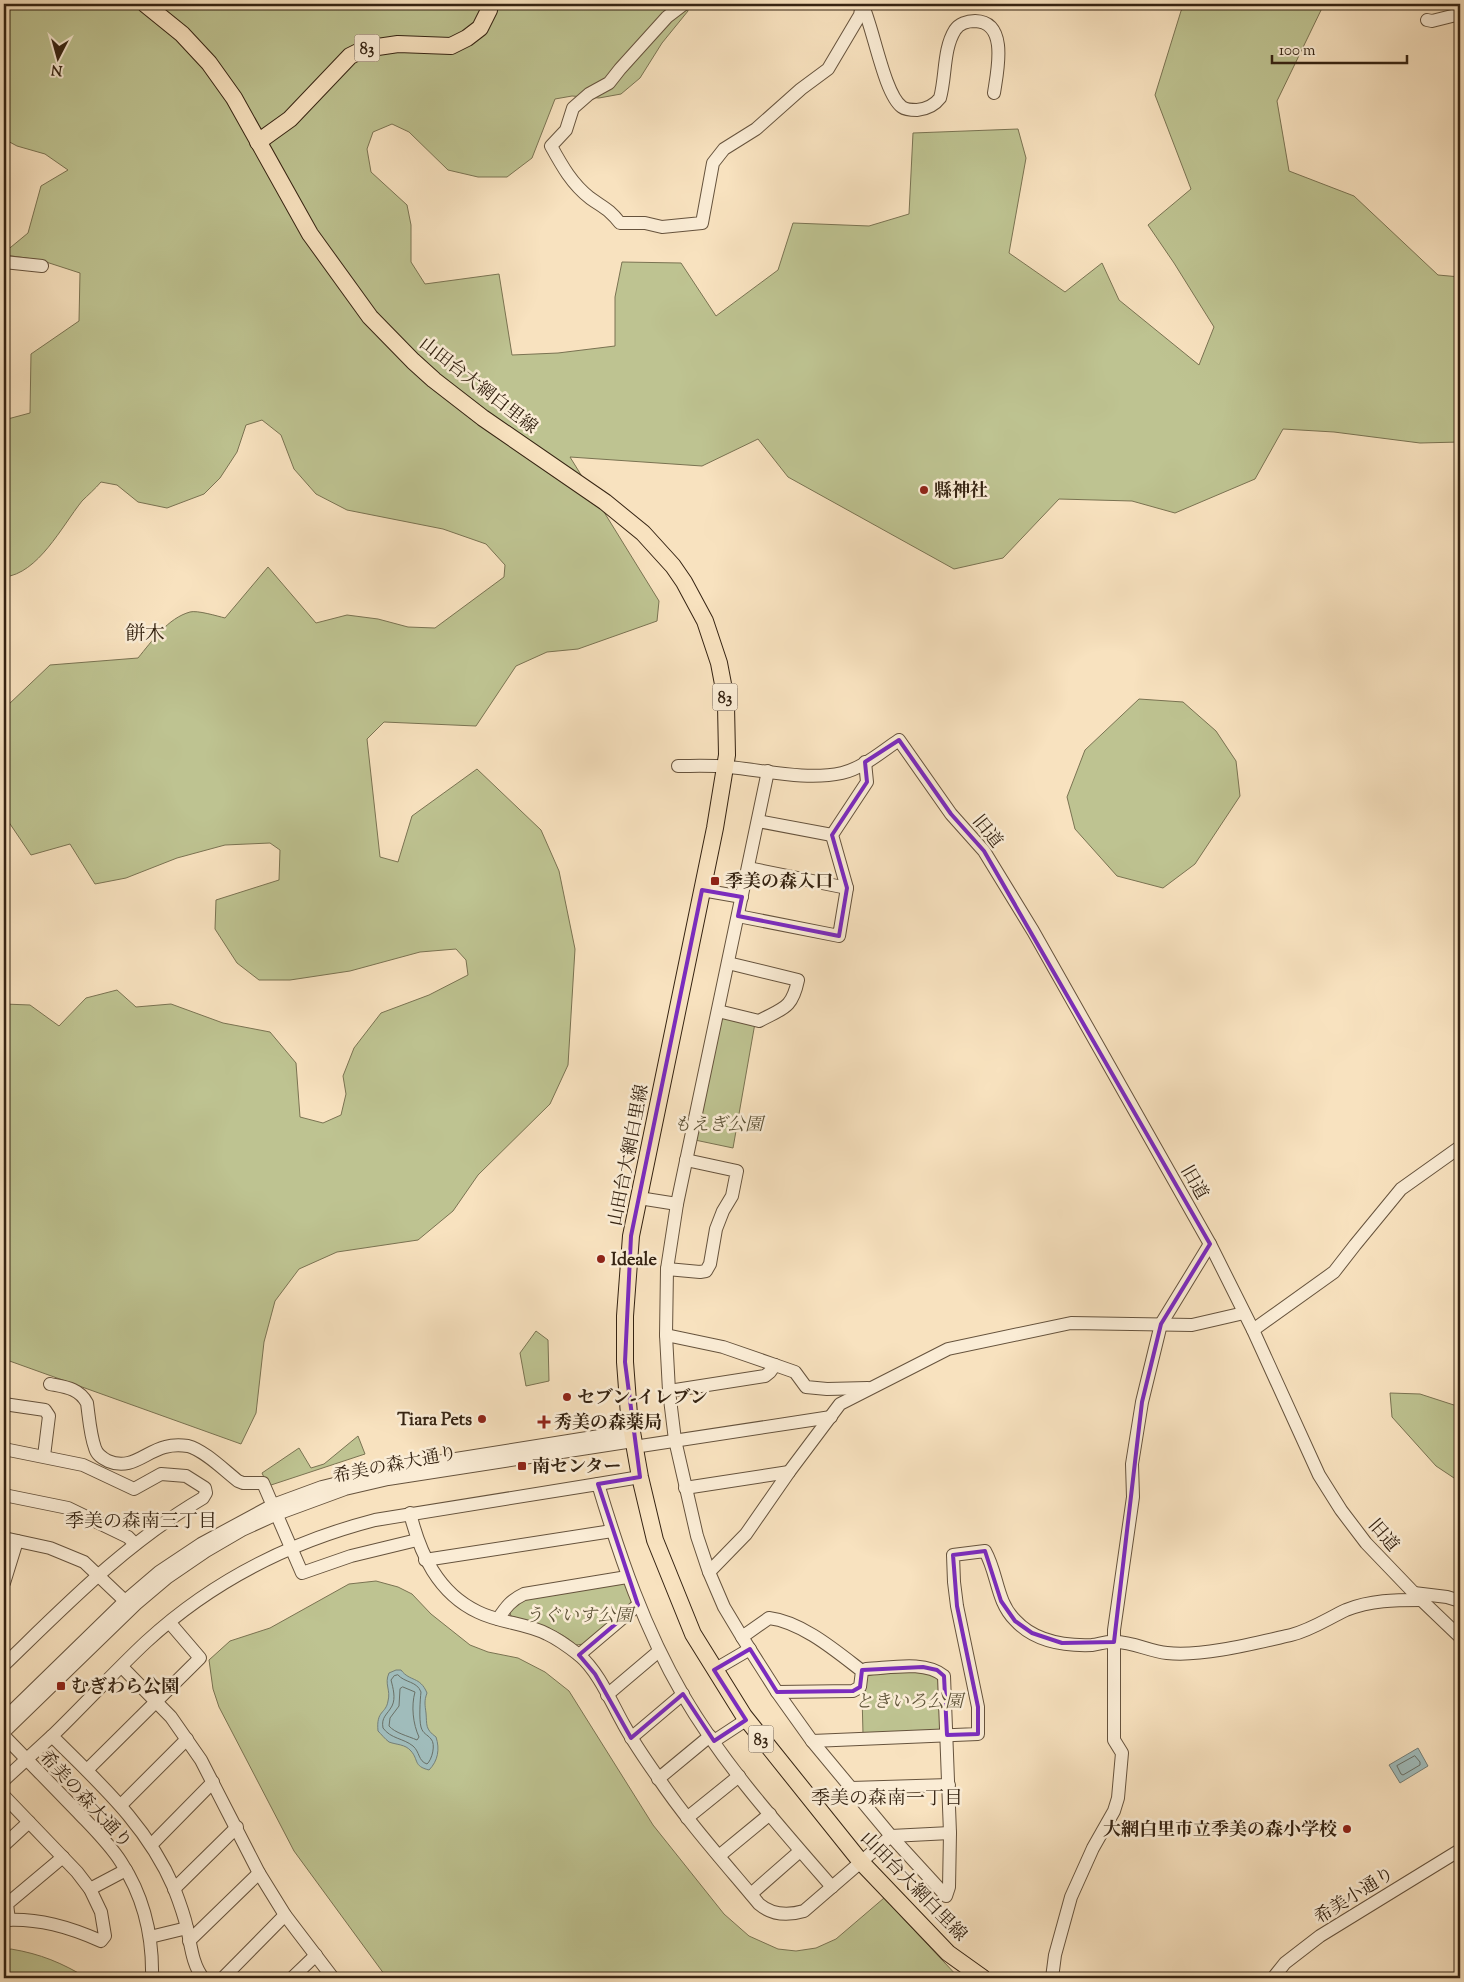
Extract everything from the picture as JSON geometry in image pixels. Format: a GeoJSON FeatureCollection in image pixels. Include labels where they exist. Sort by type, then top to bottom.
{"type":"FeatureCollection","features":[{"type":"Feature","properties":{"kind":"main road","name":"83"},"geometry":{"type":"LineString","coordinates":[[146,4],[182,34],[209,63],[234,98],[258,142],[290,119],[350,56],[364,49],[398,44],[451,46],[467,38],[480,28],[490,4]]}},
{"type":"Feature","properties":{"kind":"main road","name":"山田台大網白里線"},"geometry":{"type":"LineString","coordinates":[[258,142],[310,234],[355,298],[389,338],[434,380],[483,418],[605,502],[643,533],[673,566],[705,621],[719,663],[726,705],[727,736],[725,766],[702,890],[632,1236],[625,1316],[625,1373],[633,1440],[640,1477],[655,1540],[693,1634],[746,1720],[861,1862],[948,1953],[983,1978]]}},
{"type":"Feature","properties":{"kind":"street"},"geometry":{"type":"LineString","coordinates":[[684,4],[667,17],[609,83],[589,94],[573,108],[566,130],[551,146],[566,175],[590,198],[610,211],[620,223],[645,223],[662,227],[702,223],[713,163],[724,149],[756,129],[801,88],[828,69],[860,15],[862,4]]}},
{"type":"Feature","properties":{"kind":"street"},"geometry":{"type":"LineString","coordinates":[[862,4],[868,16],[875,46],[892,93],[901,106],[907,109],[929,108],[940,98],[951,38],[956,28],[965,22],[975,21],[983,23],[992,28],[997,39],[999,52],[994,93]]}},
{"type":"Feature","properties":{"kind":"street"},"geometry":{"type":"LineString","coordinates":[[1427,20],[1460,14]]}},
{"type":"Feature","properties":{"kind":"street"},"geometry":{"type":"LineString","coordinates":[[4,262],[42,266]]}},
{"type":"Feature","properties":{"kind":"street","name":"旧道"},"geometry":{"type":"LineString","coordinates":[[865,762],[898,740],[951,814],[984,851],[1033,931],[1210,1244],[1253,1330],[1319,1475],[1341,1510],[1366,1543],[1417,1597],[1460,1637]]}},
{"type":"Feature","properties":{"kind":"street"},"geometry":{"type":"LineString","coordinates":[[678,766],[725,766],[804,775],[826,775],[844,772],[865,762],[867,782],[832,835],[847,888],[839,936],[738,916]]}},
{"type":"Feature","properties":{"kind":"street"},"geometry":{"type":"LineString","coordinates":[[768,771],[677,1204],[667,1269],[666,1336],[669,1391],[675,1440],[696,1536],[724,1606],[742,1637],[777,1692],[812,1741],[891,1836],[946,1896],[949,1887],[950,1833],[944,1676],[938,1670],[923,1667],[866,1669],[862,1671]]}},
{"type":"Feature","properties":{"kind":"street"},"geometry":{"type":"LineString","coordinates":[[758,821],[832,835]]}},
{"type":"Feature","properties":{"kind":"street"},"geometry":{"type":"LineString","coordinates":[[748,868],[847,888]]}},
{"type":"Feature","properties":{"kind":"street"},"geometry":{"type":"LineString","coordinates":[[702,890],[742,897]]}},
{"type":"Feature","properties":{"kind":"street"},"geometry":{"type":"LineString","coordinates":[[718,1010],[759,1021],[785,1007],[795,997],[798,980],[728,963]]}},
{"type":"Feature","properties":{"kind":"street"},"geometry":{"type":"LineString","coordinates":[[1253,1330],[1334,1272],[1401,1188],[1459,1151]]}},
{"type":"Feature","properties":{"kind":"street"},"geometry":{"type":"LineString","coordinates":[[667,1269],[706,1271],[710,1264],[716,1229],[723,1211],[732,1196],[737,1171],[686,1160]]}},
{"type":"Feature","properties":{"kind":"street"},"geometry":{"type":"LineString","coordinates":[[639,1198],[677,1204]]}},
{"type":"Feature","properties":{"kind":"street"},"geometry":{"type":"LineString","coordinates":[[1052,1978],[1054,1955],[1071,1897],[1093,1848],[1114,1811],[1118,1798],[1122,1753],[1114,1740],[1114,1642],[1121,1576],[1133,1497],[1132,1464],[1142,1402],[1160,1324],[1210,1244]]}},
{"type":"Feature","properties":{"kind":"street"},"geometry":{"type":"LineString","coordinates":[[666,1336],[723,1346],[795,1372],[806,1387],[847,1394],[871,1388],[948,1349],[972,1343],[1071,1323],[1192,1325],[1244,1313]]}},
{"type":"Feature","properties":{"kind":"street"},"geometry":{"type":"LineString","coordinates":[[669,1391],[765,1376],[776,1364]]}},
{"type":"Feature","properties":{"kind":"street"},"geometry":{"type":"LineString","coordinates":[[50,1384],[74,1389],[84,1396],[95,1448],[100,1457],[111,1462],[124,1464],[140,1460],[164,1447],[188,1446],[198,1450],[238,1481],[243,1483],[263,1483],[302,1573],[351,1556],[417,1540]]}},
{"type":"Feature","properties":{"kind":"street"},"geometry":{"type":"LineString","coordinates":[[709,1572],[746,1534],[847,1394]]}},
{"type":"Feature","properties":{"kind":"street"},"geometry":{"type":"LineString","coordinates":[[4,1404],[45,1410],[49,1416],[44,1456]]}},
{"type":"Feature","properties":{"kind":"street","name":"希美の森大通り"},"geometry":{"type":"LineString","coordinates":[[4,1719],[125,1601],[159,1572],[201,1544],[275,1510],[388,1479],[458,1464],[633,1440],[675,1440],[831,1417]]}},
{"type":"Feature","properties":{"kind":"street"},"geometry":{"type":"LineString","coordinates":[[4,1449],[44,1456],[83,1466],[134,1489],[161,1474],[186,1476],[205,1488],[206,1493],[203,1498],[174,1515],[98,1574],[4,1665]]}},
{"type":"Feature","properties":{"kind":"street"},"geometry":{"type":"LineString","coordinates":[[686,1488],[789,1472]]}},
{"type":"Feature","properties":{"kind":"street"},"geometry":{"type":"LineString","coordinates":[[4,1780],[52,1736],[147,1642],[170,1623],[228,1580],[290,1548],[347,1527],[410,1513],[640,1477]]}},
{"type":"Feature","properties":{"kind":"street"},"geometry":{"type":"LineString","coordinates":[[598,1484],[627,1577],[638,1605],[659,1651],[683,1694],[739,1776],[832,1888]]}},
{"type":"Feature","properties":{"kind":"street"},"geometry":{"type":"LineString","coordinates":[[4,1495],[68,1508],[128,1537],[135,1544]]}},
{"type":"Feature","properties":{"kind":"street","name":"希美の森大通り"},"geometry":{"type":"LineString","coordinates":[[152,1978],[153,1955],[150,1937],[142,1904],[126,1870],[100,1836],[26,1760],[4,1734],[136,1604],[168,1577],[275,1510]]}},
{"type":"Feature","properties":{"kind":"street"},"geometry":{"type":"LineString","coordinates":[[410,1513],[417,1540],[425,1560],[438,1580],[462,1603],[479,1613],[546,1633],[579,1655],[595,1674],[631,1738],[658,1779],[687,1818],[765,1909],[786,1915],[804,1911],[891,1836],[950,1833]]}},
{"type":"Feature","properties":{"kind":"street"},"geometry":{"type":"LineString","coordinates":[[425,1560],[612,1531]]}},
{"type":"Feature","properties":{"kind":"street"},"geometry":{"type":"LineString","coordinates":[[4,1538],[50,1548],[84,1562],[125,1601]]}},
{"type":"Feature","properties":{"kind":"street"},"geometry":{"type":"LineString","coordinates":[[4,1583],[17,1541]]}},
{"type":"Feature","properties":{"kind":"street"},"geometry":{"type":"LineString","coordinates":[[812,1741],[978,1734],[978,1707],[957,1606],[954,1582],[954,1555],[985,1552],[991,1561],[1001,1601],[1015,1621],[1032,1633],[1049,1641],[1092,1645],[1114,1642],[1168,1653],[1216,1650],[1309,1630],[1347,1610],[1382,1600],[1447,1597],[1460,1601]]}},
{"type":"Feature","properties":{"kind":"street"},"geometry":{"type":"LineString","coordinates":[[498,1619],[508,1604],[524,1594],[627,1577]]}},
{"type":"Feature","properties":{"kind":"street"},"geometry":{"type":"LineString","coordinates":[[579,1655],[638,1605]]}},
{"type":"Feature","properties":{"kind":"street"},"geometry":{"type":"LineString","coordinates":[[742,1637],[769,1618],[783,1620],[802,1628],[862,1671]]}},
{"type":"Feature","properties":{"kind":"street"},"geometry":{"type":"LineString","coordinates":[[87,1770],[200,1658],[170,1623]]}},
{"type":"Feature","properties":{"kind":"street"},"geometry":{"type":"LineString","coordinates":[[714,1670],[750,1649]]}},
{"type":"Feature","properties":{"kind":"street"},"geometry":{"type":"LineString","coordinates":[[607,1695],[659,1651]]}},
{"type":"Feature","properties":{"kind":"street"},"geometry":{"type":"LineString","coordinates":[[122,1668],[156,1702],[202,1760],[260,1873],[285,1915],[333,1978]]}},
{"type":"Feature","properties":{"kind":"street"},"geometry":{"type":"LineString","coordinates":[[777,1692],[853,1691],[860,1687],[862,1671]]}},
{"type":"Feature","properties":{"kind":"street"},"geometry":{"type":"LineString","coordinates":[[631,1738],[683,1694]]}},
{"type":"Feature","properties":{"kind":"street"},"geometry":{"type":"LineString","coordinates":[[658,1779],[712,1739],[746,1720]]}},
{"type":"Feature","properties":{"kind":"street"},"geometry":{"type":"LineString","coordinates":[[52,1736],[121,1805],[152,1844],[174,1889],[187,1928],[196,1969],[203,1978]]}},
{"type":"Feature","properties":{"kind":"street"},"geometry":{"type":"LineString","coordinates":[[121,1805],[187,1739]]}},
{"type":"Feature","properties":{"kind":"street"},"geometry":{"type":"LineString","coordinates":[[687,1818],[739,1776]]}},
{"type":"Feature","properties":{"kind":"street"},"geometry":{"type":"LineString","coordinates":[[152,1844],[214,1782]]}},
{"type":"Feature","properties":{"kind":"street"},"geometry":{"type":"LineString","coordinates":[[851,1788],[949,1785]]}},
{"type":"Feature","properties":{"kind":"street"},"geometry":{"type":"LineString","coordinates":[[4,1796],[63,1857],[90,1889],[104,1924],[105,1936],[101,1941],[51,1923],[6,1920],[7,1904],[63,1857]]}},
{"type":"Feature","properties":{"kind":"street"},"geometry":{"type":"LineString","coordinates":[[719,1856],[770,1814]]}},
{"type":"Feature","properties":{"kind":"street"},"geometry":{"type":"LineString","coordinates":[[4,1845],[29,1822]]}},
{"type":"Feature","properties":{"kind":"street"},"geometry":{"type":"LineString","coordinates":[[174,1889],[237,1827]]}},
{"type":"Feature","properties":{"kind":"street","name":"希美小通り"},"geometry":{"type":"LineString","coordinates":[[1273,1978],[1285,1963],[1320,1936],[1460,1850]]}},
{"type":"Feature","properties":{"kind":"street"},"geometry":{"type":"LineString","coordinates":[[751,1894],[800,1851]]}},
{"type":"Feature","properties":{"kind":"street"},"geometry":{"type":"LineString","coordinates":[[90,1889],[126,1870]]}},
{"type":"Feature","properties":{"kind":"street"},"geometry":{"type":"LineString","coordinates":[[189,1941],[260,1873]]}},
{"type":"Feature","properties":{"kind":"street"},"geometry":{"type":"LineString","coordinates":[[223,1978],[285,1915]]}},
{"type":"Feature","properties":{"kind":"street"},"geometry":{"type":"LineString","coordinates":[[150,1937],[187,1928]]}},
{"type":"Feature","properties":{"kind":"street"},"geometry":{"type":"LineString","coordinates":[[292,1978],[316,1955]]}},
{"type":"Feature","properties":{"kind":"highlighted area"},"geometry":{"type":"Polygon","coordinates":[[[899,740],[951,814],[984,851],[1210,1244],[1161,1324],[1142,1402],[1114,1642],[1062,1643],[1032,1633],[1015,1621],[1001,1601],[985,1551],[953,1555],[957,1606],[978,1707],[978,1734],[947,1735],[944,1676],[937,1670],[923,1667],[862,1670],[860,1687],[853,1691],[777,1692],[750,1649],[714,1670],[746,1720],[714,1741],[683,1694],[631,1738],[595,1674],[579,1655],[638,1605],[598,1484],[640,1477],[625,1362],[631,1236],[702,890],[742,897],[738,916],[839,936],[847,888],[832,835],[867,782],[865,762],[899,740]]]}},
{"type":"Feature","properties":{"kind":"green space"},"geometry":{"type":"Polygon","coordinates":[[[4,4],[688,4],[688,11],[662,43],[640,78],[621,94],[599,98],[572,96],[555,99],[532,158],[507,177],[478,177],[448,170],[409,132],[392,124],[373,132],[367,149],[371,172],[407,205],[411,225],[411,262],[425,284],[499,274],[512,355],[558,353],[615,346],[615,297],[622,262],[681,263],[716,316],[778,270],[793,223],[869,226],[909,214],[913,133],[1018,129],[1026,158],[1009,253],[1065,292],[1102,263],[1119,300],[1199,365],[1214,327],[1148,225],[1191,189],[1155,95],[1181,11],[1185,4],[1324,4],[1277,101],[1289,171],[1354,196],[1438,275],[1460,277],[1460,442],[1420,443],[1334,432],[1283,429],[1255,479],[1175,513],[1132,501],[1059,499],[1003,558],[954,569],[788,477],[758,439],[702,466],[570,457],[659,601],[657,621],[578,649],[547,652],[516,666],[476,726],[384,722],[367,739],[380,857],[398,862],[412,816],[477,769],[541,830],[559,871],[575,949],[568,1065],[550,1104],[478,1175],[453,1211],[418,1240],[337,1252],[299,1269],[275,1301],[264,1342],[256,1413],[241,1444],[4,1359],[4,1004],[30,1005],[59,1026],[86,998],[117,990],[136,1007],[171,1004],[223,1023],[270,1032],[296,1063],[300,1117],[323,1123],[341,1115],[346,1094],[343,1076],[354,1048],[381,1013],[429,995],[468,975],[466,960],[456,949],[420,952],[350,971],[290,980],[259,980],[237,963],[215,929],[216,900],[279,880],[280,850],[270,843],[225,845],[177,858],[126,878],[95,884],[70,844],[31,855],[4,815],[4,783],[8,739],[4,731],[4,712],[8,705],[50,665],[138,658],[161,631],[182,615],[197,612],[225,618],[268,567],[316,623],[347,615],[378,619],[408,627],[435,628],[504,577],[505,565],[486,544],[443,529],[347,510],[316,494],[294,469],[281,435],[262,420],[246,425],[237,452],[220,478],[204,494],[167,508],[138,502],[117,485],[101,482],[82,501],[38,558],[16,574],[4,577],[4,476],[7,465],[4,450],[4,420],[30,413],[31,354],[79,321],[80,273],[40,260],[5,255],[5,252],[28,233],[41,186],[68,170],[45,154],[17,146],[4,139],[4,4]]]}},
{"type":"Feature","properties":{"kind":"green space"},"geometry":{"type":"Polygon","coordinates":[[[1139,699],[1183,702],[1216,731],[1236,761],[1240,796],[1195,864],[1163,888],[1117,876],[1075,829],[1067,797],[1085,750],[1139,699]]]}},
{"type":"Feature","properties":{"kind":"green space","name":"もえぎ公園"},"geometry":{"type":"Polygon","coordinates":[[[724,1017],[755,1023],[733,1148],[695,1140],[720,1021],[724,1017]]]}},
{"type":"Feature","properties":{"kind":"green space"},"geometry":{"type":"Polygon","coordinates":[[[536,1331],[548,1340],[549,1381],[526,1386],[520,1353],[536,1331]]]}},
{"type":"Feature","properties":{"kind":"green space"},"geometry":{"type":"Polygon","coordinates":[[[1390,1393],[1420,1394],[1460,1407],[1460,1482],[1436,1466],[1392,1417],[1390,1393]]]}},
{"type":"Feature","properties":{"kind":"green space"},"geometry":{"type":"Polygon","coordinates":[[[358,1436],[365,1454],[268,1486],[262,1473],[299,1448],[311,1468],[324,1464],[358,1436]]]}},
{"type":"Feature","properties":{"kind":"green space"},"geometry":{"type":"Polygon","coordinates":[[[376,1581],[398,1587],[412,1594],[431,1614],[470,1645],[488,1652],[518,1658],[545,1672],[569,1691],[653,1825],[724,1914],[749,1936],[778,1949],[796,1951],[816,1948],[836,1939],[884,1898],[959,1978],[387,1978],[294,1851],[219,1707],[213,1689],[209,1660],[230,1641],[270,1628],[349,1584],[376,1581]]]}},
{"type":"Feature","properties":{"kind":"green space","name":"うぐいす公園"},"geometry":{"type":"Polygon","coordinates":[[[626,1583],[632,1599],[631,1603],[584,1644],[576,1645],[554,1631],[511,1616],[510,1613],[511,1608],[523,1598],[626,1583]]]}},
{"type":"Feature","properties":{"kind":"green space","name":"ときいろ公園"},"geometry":{"type":"Polygon","coordinates":[[[928,1670],[940,1676],[943,1728],[940,1731],[863,1734],[862,1695],[868,1675],[928,1670]]]}},
{"type":"Feature","properties":{"kind":"green space"},"geometry":{"type":"Polygon","coordinates":[[[11,1949],[51,1960],[87,1978],[4,1978],[4,1951],[11,1949]]]}},
{"type":"Feature","properties":{"kind":"water"},"geometry":{"type":"Polygon","coordinates":[[[401,1670],[404,1674],[418,1681],[427,1693],[425,1703],[427,1726],[436,1737],[438,1746],[436,1759],[429,1770],[418,1765],[409,1749],[389,1742],[378,1731],[378,1719],[387,1705],[389,1697],[387,1684],[389,1673],[401,1670]]]}},
{"type":"Feature","properties":{"kind":"water"},"geometry":{"type":"Polygon","coordinates":[[[1418,1748],[1428,1766],[1400,1783],[1389,1765],[1418,1748]]]}},
{"type":"Feature","properties":{"kind":"place","name":"縣神社"},"geometry":{"type":"Point","coordinates":[924,490]}},
{"type":"Feature","properties":{"kind":"place","name":"季美の森入口"},"geometry":{"type":"Point","coordinates":[715,881]}},
{"type":"Feature","properties":{"kind":"place","name":"Ideale"},"geometry":{"type":"Point","coordinates":[601,1259]}},
{"type":"Feature","properties":{"kind":"place","name":"セブン-イレブン"},"geometry":{"type":"Point","coordinates":[567,1397]}},
{"type":"Feature","properties":{"kind":"place","name":"Tiara Pets"},"geometry":{"type":"Point","coordinates":[482,1419]}},
{"type":"Feature","properties":{"kind":"place","name":"秀美の森薬局"},"geometry":{"type":"Point","coordinates":[544,1422]}},
{"type":"Feature","properties":{"kind":"place","name":"南センター"},"geometry":{"type":"Point","coordinates":[522,1466]}},
{"type":"Feature","properties":{"kind":"place","name":"むぎわら公園"},"geometry":{"type":"Point","coordinates":[61,1686]}},
{"type":"Feature","properties":{"kind":"place","name":"大網白里市立季美の森小学校"},"geometry":{"type":"Point","coordinates":[1347,1829]}},
{"type":"Feature","properties":{"kind":"district","name":"餅木"},"geometry":{"type":"Point","coordinates":[145,633]}},
{"type":"Feature","properties":{"kind":"district","name":"季美の森南三丁目"},"geometry":{"type":"Point","coordinates":[141,1520]}},
{"type":"Feature","properties":{"kind":"district","name":"季美の森南一丁目"},"geometry":{"type":"Point","coordinates":[887,1797]}}]}
